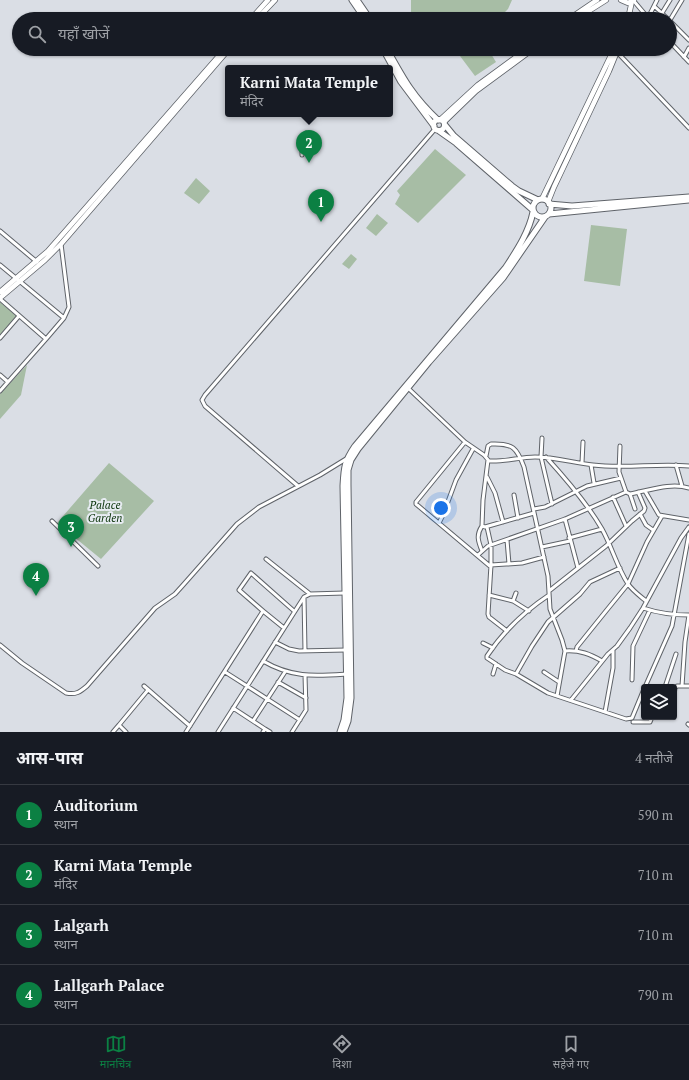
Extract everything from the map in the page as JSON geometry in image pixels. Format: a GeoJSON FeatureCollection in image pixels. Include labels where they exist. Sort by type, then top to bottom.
{"type":"FeatureCollection","features":[{"type":"Feature","properties":{"kind":"main road"},"geometry":{"type":"LineString","coordinates":[[352,0],[360,12]]}},
{"type":"Feature","properties":{"kind":"main road"},"geometry":{"type":"LineString","coordinates":[[357,0],[365,12]]}},
{"type":"Feature","properties":{"kind":"main road"},"geometry":{"type":"LineString","coordinates":[[386,56],[391,65]]}},
{"type":"Feature","properties":{"kind":"main road"},"geometry":{"type":"LineString","coordinates":[[391,56],[409,87],[428,110],[442,122],[458,140],[519,191],[549,203],[572,206],[689,197]]}},
{"type":"Feature","properties":{"kind":"main road"},"geometry":{"type":"LineString","coordinates":[[393,68],[401,82],[436,129],[456,143],[539,217],[689,200]]}},
{"type":"Feature","properties":{"kind":"main road"},"geometry":{"type":"LineString","coordinates":[[436,129],[436,121],[442,122]]}},
{"type":"Feature","properties":{"kind":"main road"},"geometry":{"type":"LineString","coordinates":[[436,129],[442,130],[442,122]]}},
{"type":"Feature","properties":{"kind":"main road"},"geometry":{"type":"LineString","coordinates":[[340,732],[344,720],[347,698],[343,486],[346,459],[430,355],[506,267],[515,254],[529,225],[534,204],[540,200]]}},
{"type":"Feature","properties":{"kind":"main road"},"geometry":{"type":"LineString","coordinates":[[344,732],[348,721],[351,698],[348,470],[351,460],[358,449],[430,362],[503,278],[551,210],[549,203]]}},
{"type":"Feature","properties":{"kind":"street"},"geometry":{"type":"LineString","coordinates":[[257,12],[268,0]]}},
{"type":"Feature","properties":{"kind":"street"},"geometry":{"type":"LineString","coordinates":[[264,12],[275,0]]}},
{"type":"Feature","properties":{"kind":"street"},"geometry":{"type":"LineString","coordinates":[[579,12],[597,0]]}},
{"type":"Feature","properties":{"kind":"street"},"geometry":{"type":"LineString","coordinates":[[587,12],[606,0]]}},
{"type":"Feature","properties":{"kind":"street"},"geometry":{"type":"LineString","coordinates":[[621,0],[625,2],[633,1]]}},
{"type":"Feature","properties":{"kind":"street"},"geometry":{"type":"LineString","coordinates":[[652,12],[657,0]]}},
{"type":"Feature","properties":{"kind":"street"},"geometry":{"type":"LineString","coordinates":[[663,12],[670,0]]}},
{"type":"Feature","properties":{"kind":"street"},"geometry":{"type":"LineString","coordinates":[[674,12],[682,0]]}},
{"type":"Feature","properties":{"kind":"street"},"geometry":{"type":"LineString","coordinates":[[633,1],[643,12]]}},
{"type":"Feature","properties":{"kind":"street"},"geometry":{"type":"LineString","coordinates":[[630,12],[633,1]]}},
{"type":"Feature","properties":{"kind":"street"},"geometry":{"type":"LineString","coordinates":[[654,6],[661,12]]}},
{"type":"Feature","properties":{"kind":"street"},"geometry":{"type":"LineString","coordinates":[[677,28],[689,40]]}},
{"type":"Feature","properties":{"kind":"street"},"geometry":{"type":"LineString","coordinates":[[684,57],[689,48]]}},
{"type":"Feature","properties":{"kind":"street"},"geometry":{"type":"LineString","coordinates":[[677,50],[689,62]]}},
{"type":"Feature","properties":{"kind":"street"},"geometry":{"type":"LineString","coordinates":[[0,391],[64,318],[67,312],[69,303],[60,241],[219,56]]}},
{"type":"Feature","properties":{"kind":"street"},"geometry":{"type":"LineString","coordinates":[[46,339],[0,298],[60,241],[223,56]]}},
{"type":"Feature","properties":{"kind":"street"},"geometry":{"type":"LineString","coordinates":[[442,122],[478,85],[517,56]]}},
{"type":"Feature","properties":{"kind":"street"},"geometry":{"type":"LineString","coordinates":[[442,122],[476,91],[524,56]]}},
{"type":"Feature","properties":{"kind":"street"},"geometry":{"type":"LineString","coordinates":[[540,200],[613,56]]}},
{"type":"Feature","properties":{"kind":"street"},"geometry":{"type":"LineString","coordinates":[[549,203],[554,187],[613,56]]}},
{"type":"Feature","properties":{"kind":"street"},"geometry":{"type":"LineString","coordinates":[[622,56],[689,128]]}},
{"type":"Feature","properties":{"kind":"street"},"geometry":{"type":"LineString","coordinates":[[298,486],[205,406],[202,400],[383,188],[436,129]]}},
{"type":"Feature","properties":{"kind":"street"},"geometry":{"type":"LineString","coordinates":[[302,155],[302,146],[306,133]]}},
{"type":"Feature","properties":{"kind":"street"},"geometry":{"type":"LineString","coordinates":[[0,231],[38,263]]}},
{"type":"Feature","properties":{"kind":"street"},"geometry":{"type":"LineString","coordinates":[[0,264],[64,318]]}},
{"type":"Feature","properties":{"kind":"street"},"geometry":{"type":"LineString","coordinates":[[0,292],[19,279]]}},
{"type":"Feature","properties":{"kind":"street"},"geometry":{"type":"LineString","coordinates":[[0,338],[20,316]]}},
{"type":"Feature","properties":{"kind":"street"},"geometry":{"type":"LineString","coordinates":[[0,375],[8,382]]}},
{"type":"Feature","properties":{"kind":"street"},"geometry":{"type":"LineString","coordinates":[[409,389],[465,442],[473,449],[486,456],[488,460],[483,500],[482,526],[478,537],[482,551]]}},
{"type":"Feature","properties":{"kind":"street"},"geometry":{"type":"LineString","coordinates":[[542,438],[541,457],[552,504]]}},
{"type":"Feature","properties":{"kind":"street"},"geometry":{"type":"LineString","coordinates":[[465,442],[416,502],[417,506],[491,566],[544,557]]}},
{"type":"Feature","properties":{"kind":"street"},"geometry":{"type":"LineString","coordinates":[[582,463],[583,442]]}},
{"type":"Feature","properties":{"kind":"street"},"geometry":{"type":"LineString","coordinates":[[486,456],[488,446],[494,444],[515,448],[521,458],[544,557],[550,591],[550,609],[565,651],[558,696]]}},
{"type":"Feature","properties":{"kind":"street"},"geometry":{"type":"LineString","coordinates":[[620,446],[618,466],[635,509]]}},
{"type":"Feature","properties":{"kind":"street"},"geometry":{"type":"LineString","coordinates":[[439,523],[456,480],[473,449]]}},
{"type":"Feature","properties":{"kind":"street"},"geometry":{"type":"LineString","coordinates":[[546,457],[576,491],[588,508],[610,543],[628,584],[646,601]]}},
{"type":"Feature","properties":{"kind":"street"},"geometry":{"type":"LineString","coordinates":[[488,460],[491,462],[521,458],[546,457],[592,465],[689,466]]}},
{"type":"Feature","properties":{"kind":"street"},"geometry":{"type":"LineString","coordinates":[[0,645],[22,663],[66,693],[74,694],[80,692],[155,608],[179,589],[237,524],[259,507],[320,475],[346,459]]}},
{"type":"Feature","properties":{"kind":"street"},"geometry":{"type":"LineString","coordinates":[[592,465],[594,483]]}},
{"type":"Feature","properties":{"kind":"street"},"geometry":{"type":"LineString","coordinates":[[676,465],[682,486]]}},
{"type":"Feature","properties":{"kind":"street"},"geometry":{"type":"LineString","coordinates":[[486,477],[495,493],[503,522]]}},
{"type":"Feature","properties":{"kind":"street"},"geometry":{"type":"LineString","coordinates":[[482,526],[487,527],[518,518],[552,504],[594,483],[622,478]]}},
{"type":"Feature","properties":{"kind":"street"},"geometry":{"type":"LineString","coordinates":[[478,555],[492,545],[565,519],[588,508],[628,493],[666,487],[682,486],[689,488]]}},
{"type":"Feature","properties":{"kind":"street"},"geometry":{"type":"LineString","coordinates":[[645,491],[657,513],[662,516],[689,520]]}},
{"type":"Feature","properties":{"kind":"street"},"geometry":{"type":"LineString","coordinates":[[550,591],[610,543],[626,526],[644,511],[645,508],[638,492]]}},
{"type":"Feature","properties":{"kind":"street"},"geometry":{"type":"LineString","coordinates":[[514,495],[518,518]]}},
{"type":"Feature","properties":{"kind":"street"},"geometry":{"type":"LineString","coordinates":[[613,498],[626,526]]}},
{"type":"Feature","properties":{"kind":"street"},"geometry":{"type":"LineString","coordinates":[[640,514],[646,525],[653,530]]}},
{"type":"Feature","properties":{"kind":"street"},"geometry":{"type":"LineString","coordinates":[[576,651],[577,647],[628,584],[653,530],[662,516]]}},
{"type":"Feature","properties":{"kind":"street"},"geometry":{"type":"LineString","coordinates":[[565,519],[569,539],[578,568]]}},
{"type":"Feature","properties":{"kind":"street"},"geometry":{"type":"LineString","coordinates":[[52,521],[98,566]]}},
{"type":"Feature","properties":{"kind":"street"},"geometry":{"type":"LineString","coordinates":[[487,527],[492,545],[488,616],[508,631]]}},
{"type":"Feature","properties":{"kind":"street"},"geometry":{"type":"LineString","coordinates":[[571,700],[602,661],[613,650],[643,608],[681,538],[689,527]]}},
{"type":"Feature","properties":{"kind":"street"},"geometry":{"type":"LineString","coordinates":[[542,547],[602,529]]}},
{"type":"Feature","properties":{"kind":"street"},"geometry":{"type":"LineString","coordinates":[[646,684],[667,638],[674,615],[689,534]]}},
{"type":"Feature","properties":{"kind":"street"},"geometry":{"type":"LineString","coordinates":[[507,540],[509,564]]}},
{"type":"Feature","properties":{"kind":"street"},"geometry":{"type":"LineString","coordinates":[[266,559],[310,594]]}},
{"type":"Feature","properties":{"kind":"street"},"geometry":{"type":"LineString","coordinates":[[516,674],[548,622],[575,598],[590,582],[620,568]]}},
{"type":"Feature","properties":{"kind":"street"},"geometry":{"type":"LineString","coordinates":[[284,628],[238,590],[251,573],[294,612]]}},
{"type":"Feature","properties":{"kind":"street"},"geometry":{"type":"LineString","coordinates":[[223,732],[218,731],[304,597],[310,594],[345,593]]}},
{"type":"Feature","properties":{"kind":"street"},"geometry":{"type":"LineString","coordinates":[[513,600],[516,593]]}},
{"type":"Feature","properties":{"kind":"street"},"geometry":{"type":"LineString","coordinates":[[489,595],[513,600],[529,611]]}},
{"type":"Feature","properties":{"kind":"street"},"geometry":{"type":"LineString","coordinates":[[482,660],[508,631],[538,602],[549,595]]}},
{"type":"Feature","properties":{"kind":"street"},"geometry":{"type":"LineString","coordinates":[[304,597],[305,651]]}},
{"type":"Feature","properties":{"kind":"street"},"geometry":{"type":"LineString","coordinates":[[643,608],[674,615],[689,615],[685,643],[682,686]]}},
{"type":"Feature","properties":{"kind":"street"},"geometry":{"type":"LineString","coordinates":[[632,680],[633,646],[650,610]]}},
{"type":"Feature","properties":{"kind":"street"},"geometry":{"type":"LineString","coordinates":[[186,732],[264,611]]}},
{"type":"Feature","properties":{"kind":"street"},"geometry":{"type":"LineString","coordinates":[[634,621],[642,626]]}},
{"type":"Feature","properties":{"kind":"street"},"geometry":{"type":"LineString","coordinates":[[275,642],[289,649],[305,651],[346,650]]}},
{"type":"Feature","properties":{"kind":"street"},"geometry":{"type":"LineString","coordinates":[[483,643],[493,648]]}},
{"type":"Feature","properties":{"kind":"street"},"geometry":{"type":"LineString","coordinates":[[605,712],[613,668],[613,650]]}},
{"type":"Feature","properties":{"kind":"street"},"geometry":{"type":"LineString","coordinates":[[565,651],[588,653],[602,661]]}},
{"type":"Feature","properties":{"kind":"street"},"geometry":{"type":"LineString","coordinates":[[666,684],[676,654]]}},
{"type":"Feature","properties":{"kind":"street"},"geometry":{"type":"LineString","coordinates":[[487,656],[487,658],[505,670],[516,674],[548,693],[571,700],[583,706],[626,719],[632,718],[641,696]]}},
{"type":"Feature","properties":{"kind":"street"},"geometry":{"type":"LineString","coordinates":[[263,661],[285,672],[305,675],[346,674]]}},
{"type":"Feature","properties":{"kind":"street"},"geometry":{"type":"LineString","coordinates":[[492,674],[496,664]]}},
{"type":"Feature","properties":{"kind":"street"},"geometry":{"type":"LineString","coordinates":[[225,672],[266,700],[300,720]]}},
{"type":"Feature","properties":{"kind":"street"},"geometry":{"type":"LineString","coordinates":[[253,721],[285,672]]}},
{"type":"Feature","properties":{"kind":"street"},"geometry":{"type":"LineString","coordinates":[[544,672],[559,682]]}},
{"type":"Feature","properties":{"kind":"street"},"geometry":{"type":"LineString","coordinates":[[292,732],[306,710],[305,675]]}},
{"type":"Feature","properties":{"kind":"street"},"geometry":{"type":"LineString","coordinates":[[278,682],[306,698]]}},
{"type":"Feature","properties":{"kind":"street"},"geometry":{"type":"LineString","coordinates":[[144,686],[190,726]]}},
{"type":"Feature","properties":{"kind":"street"},"geometry":{"type":"LineString","coordinates":[[677,686],[689,686]]}},
{"type":"Feature","properties":{"kind":"street"},"geometry":{"type":"LineString","coordinates":[[113,732],[148,690]]}},
{"type":"Feature","properties":{"kind":"street"},"geometry":{"type":"LineString","coordinates":[[233,708],[253,721],[264,731],[270,732]]}},
{"type":"Feature","properties":{"kind":"street"},"geometry":{"type":"LineString","coordinates":[[633,722],[647,723],[651,720]]}},
{"type":"Feature","properties":{"kind":"street"},"geometry":{"type":"LineString","coordinates":[[119,726],[126,732]]}},
{"type":"Feature","properties":{"kind":"green space"},"geometry":{"type":"Polygon","coordinates":[[[411,0],[512,0],[505,12],[411,12],[411,0]]]}},
{"type":"Feature","properties":{"kind":"green space"},"geometry":{"type":"Polygon","coordinates":[[[460,56],[492,56],[496,62],[475,76],[460,56]]]}},
{"type":"Feature","properties":{"kind":"green space"},"geometry":{"type":"Polygon","coordinates":[[[435,149],[466,175],[418,223],[395,204],[400,195],[397,191],[435,149]]]}},
{"type":"Feature","properties":{"kind":"green space"},"geometry":{"type":"Polygon","coordinates":[[[196,178],[210,191],[199,204],[184,193],[196,178]]]}},
{"type":"Feature","properties":{"kind":"green space"},"geometry":{"type":"Polygon","coordinates":[[[377,214],[388,223],[376,236],[366,228],[377,214]]]}},
{"type":"Feature","properties":{"kind":"green space"},"geometry":{"type":"Polygon","coordinates":[[[591,225],[627,229],[620,286],[584,281],[591,225]]]}},
{"type":"Feature","properties":{"kind":"green space"},"geometry":{"type":"Polygon","coordinates":[[[351,254],[357,259],[349,269],[342,264],[351,254]]]}},
{"type":"Feature","properties":{"kind":"green space"},"geometry":{"type":"Polygon","coordinates":[[[0,302],[17,316],[0,336],[0,302]]]}},
{"type":"Feature","properties":{"kind":"green space"},"geometry":{"type":"Polygon","coordinates":[[[27,365],[21,395],[0,419],[0,394],[27,365]]]}},
{"type":"Feature","properties":{"kind":"green space","name":"Palace Garden"},"geometry":{"type":"Polygon","coordinates":[[[109,463],[154,501],[101,559],[57,523],[109,463]]]}},
{"type":"Feature","properties":{"kind":"place","name":"Karni Mata Temple"},"geometry":{"type":"Point","coordinates":[309,163]}},
{"type":"Feature","properties":{"kind":"place","name":"Auditorium"},"geometry":{"type":"Point","coordinates":[321,222]}},
{"type":"Feature","properties":{"kind":"place","name":"Lalgarh"},"geometry":{"type":"Point","coordinates":[71,547]}},
{"type":"Feature","properties":{"kind":"place","name":"Lallgarh Palace"},"geometry":{"type":"Point","coordinates":[36,596]}}]}
